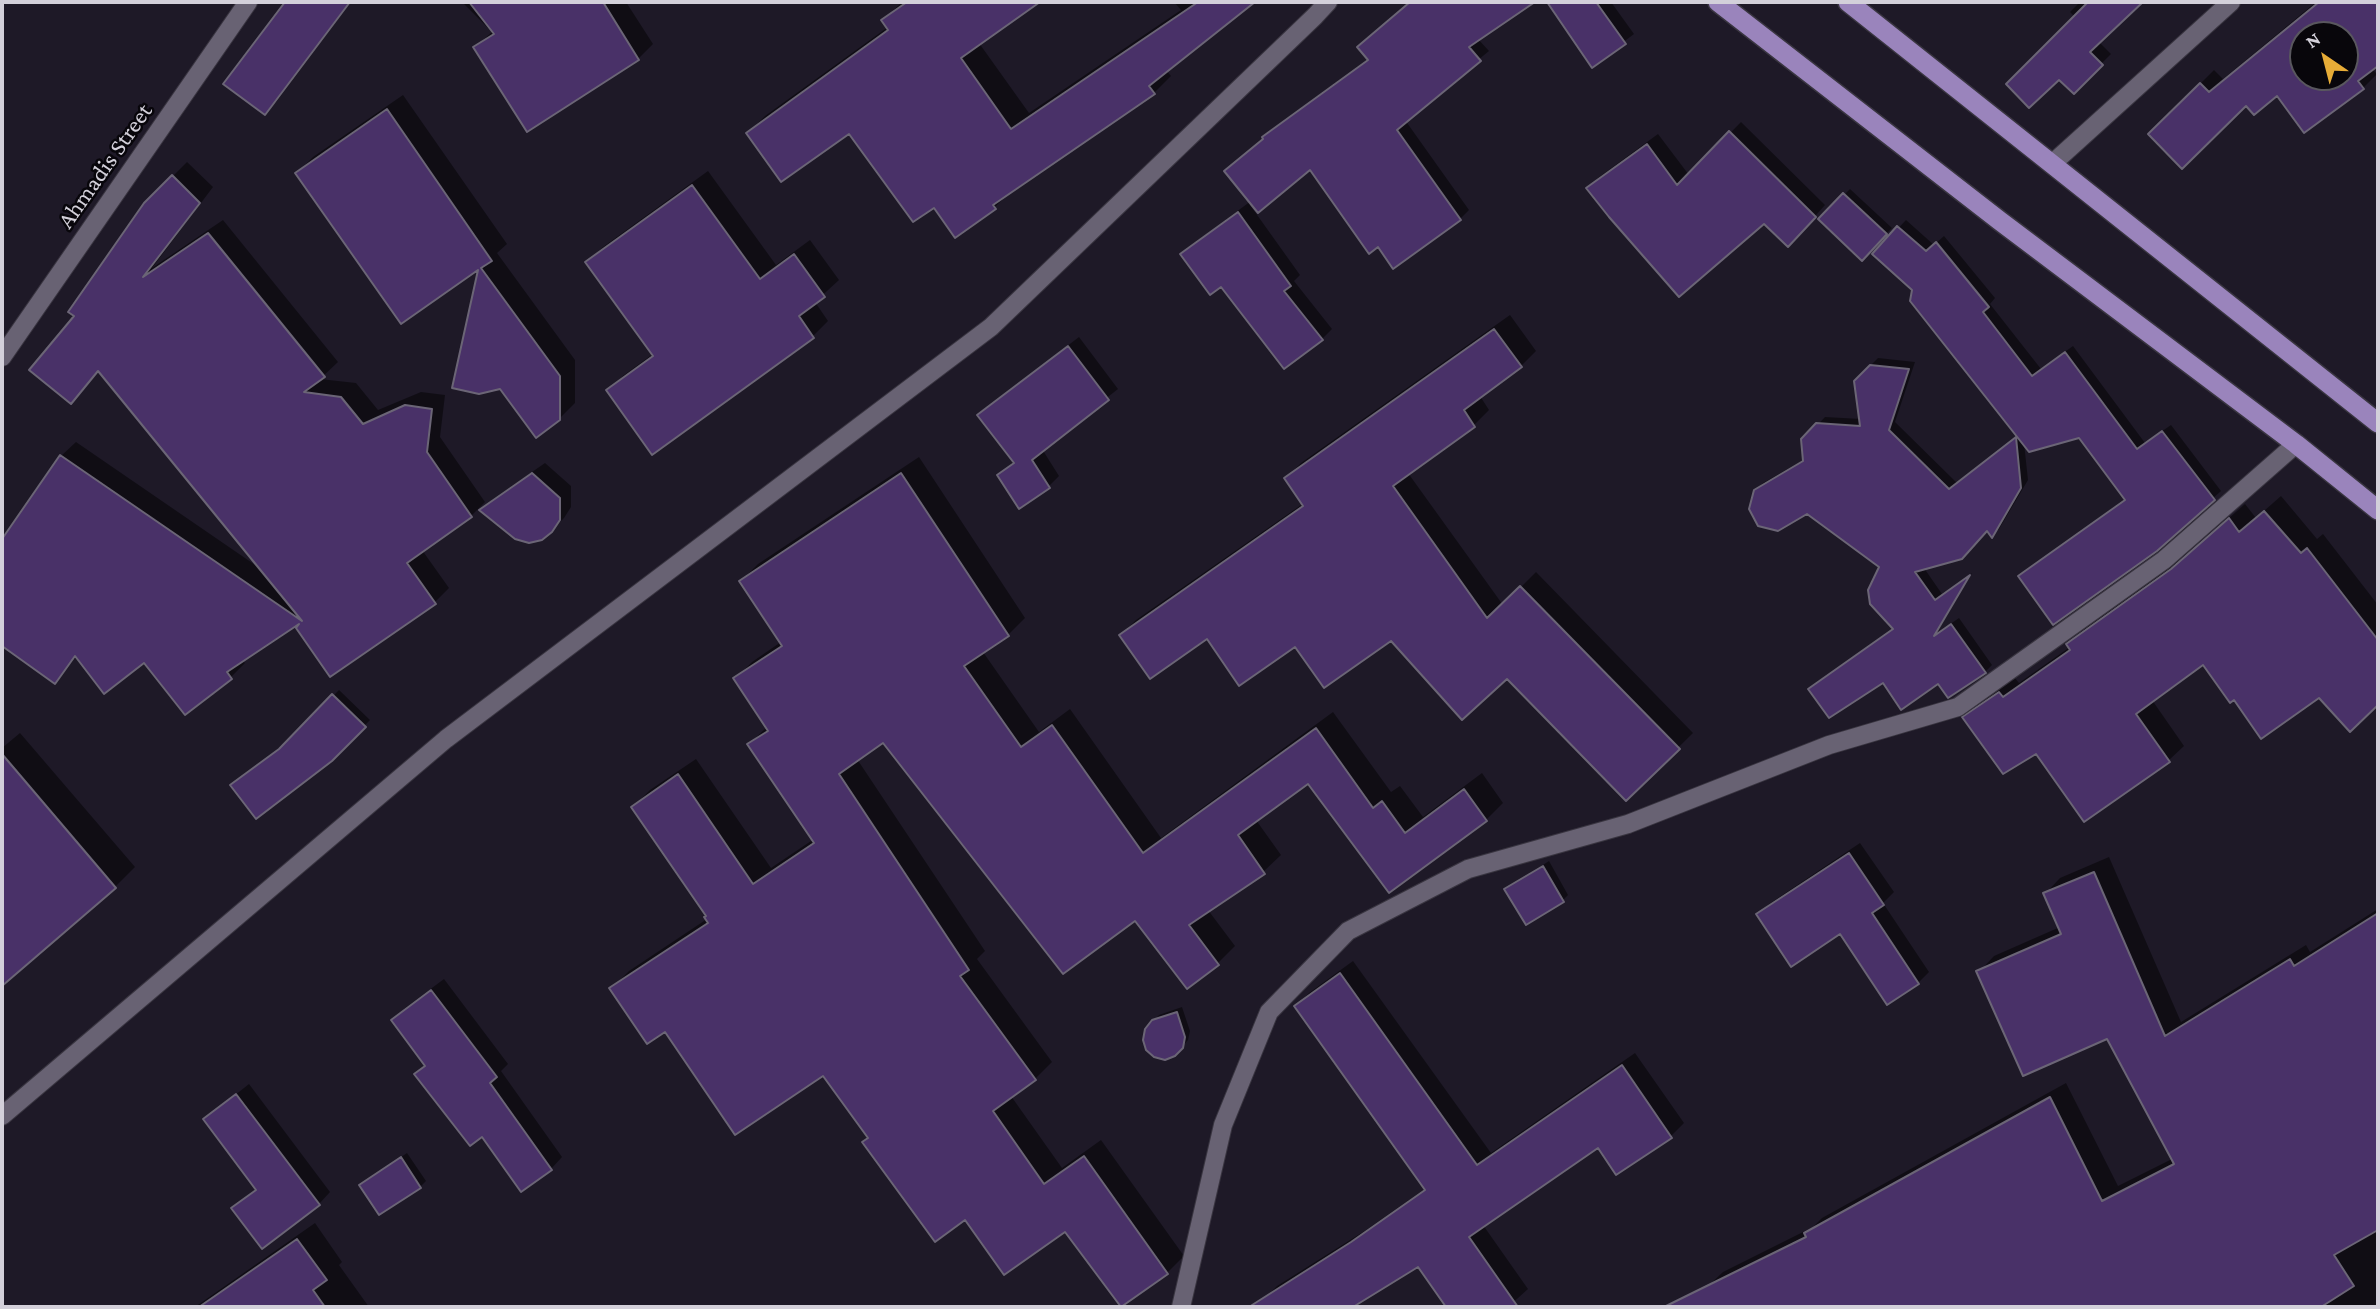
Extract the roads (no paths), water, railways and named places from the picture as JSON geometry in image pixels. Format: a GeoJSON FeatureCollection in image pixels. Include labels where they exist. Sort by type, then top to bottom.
{"type":"FeatureCollection","features":[{"type":"Feature","properties":{"kind":"highway"},"geometry":{"type":"LineString","coordinates":[[1718,2],[2000,220],[2297,444],[2378,509]]}},
{"type":"Feature","properties":{"kind":"highway"},"geometry":{"type":"LineString","coordinates":[[1848,2],[2378,423]]}},
{"type":"Feature","properties":{"kind":"street","name":"Ahmadis Street"},"geometry":{"type":"LineString","coordinates":[[2,357],[248,2]]}},
{"type":"Feature","properties":{"kind":"street"},"geometry":{"type":"LineString","coordinates":[[2,1116],[446,739],[991,327],[1328,2]]}},
{"type":"Feature","properties":{"kind":"street"},"geometry":{"type":"LineString","coordinates":[[2053,163],[2231,2]]}},
{"type":"Feature","properties":{"kind":"street"},"geometry":{"type":"LineString","coordinates":[[1181,1307],[1223,1125],[1269,1012],[1349,931],[1468,869],[1628,824],[1829,745],[1958,707],[2164,560],[2297,444]]}}]}
